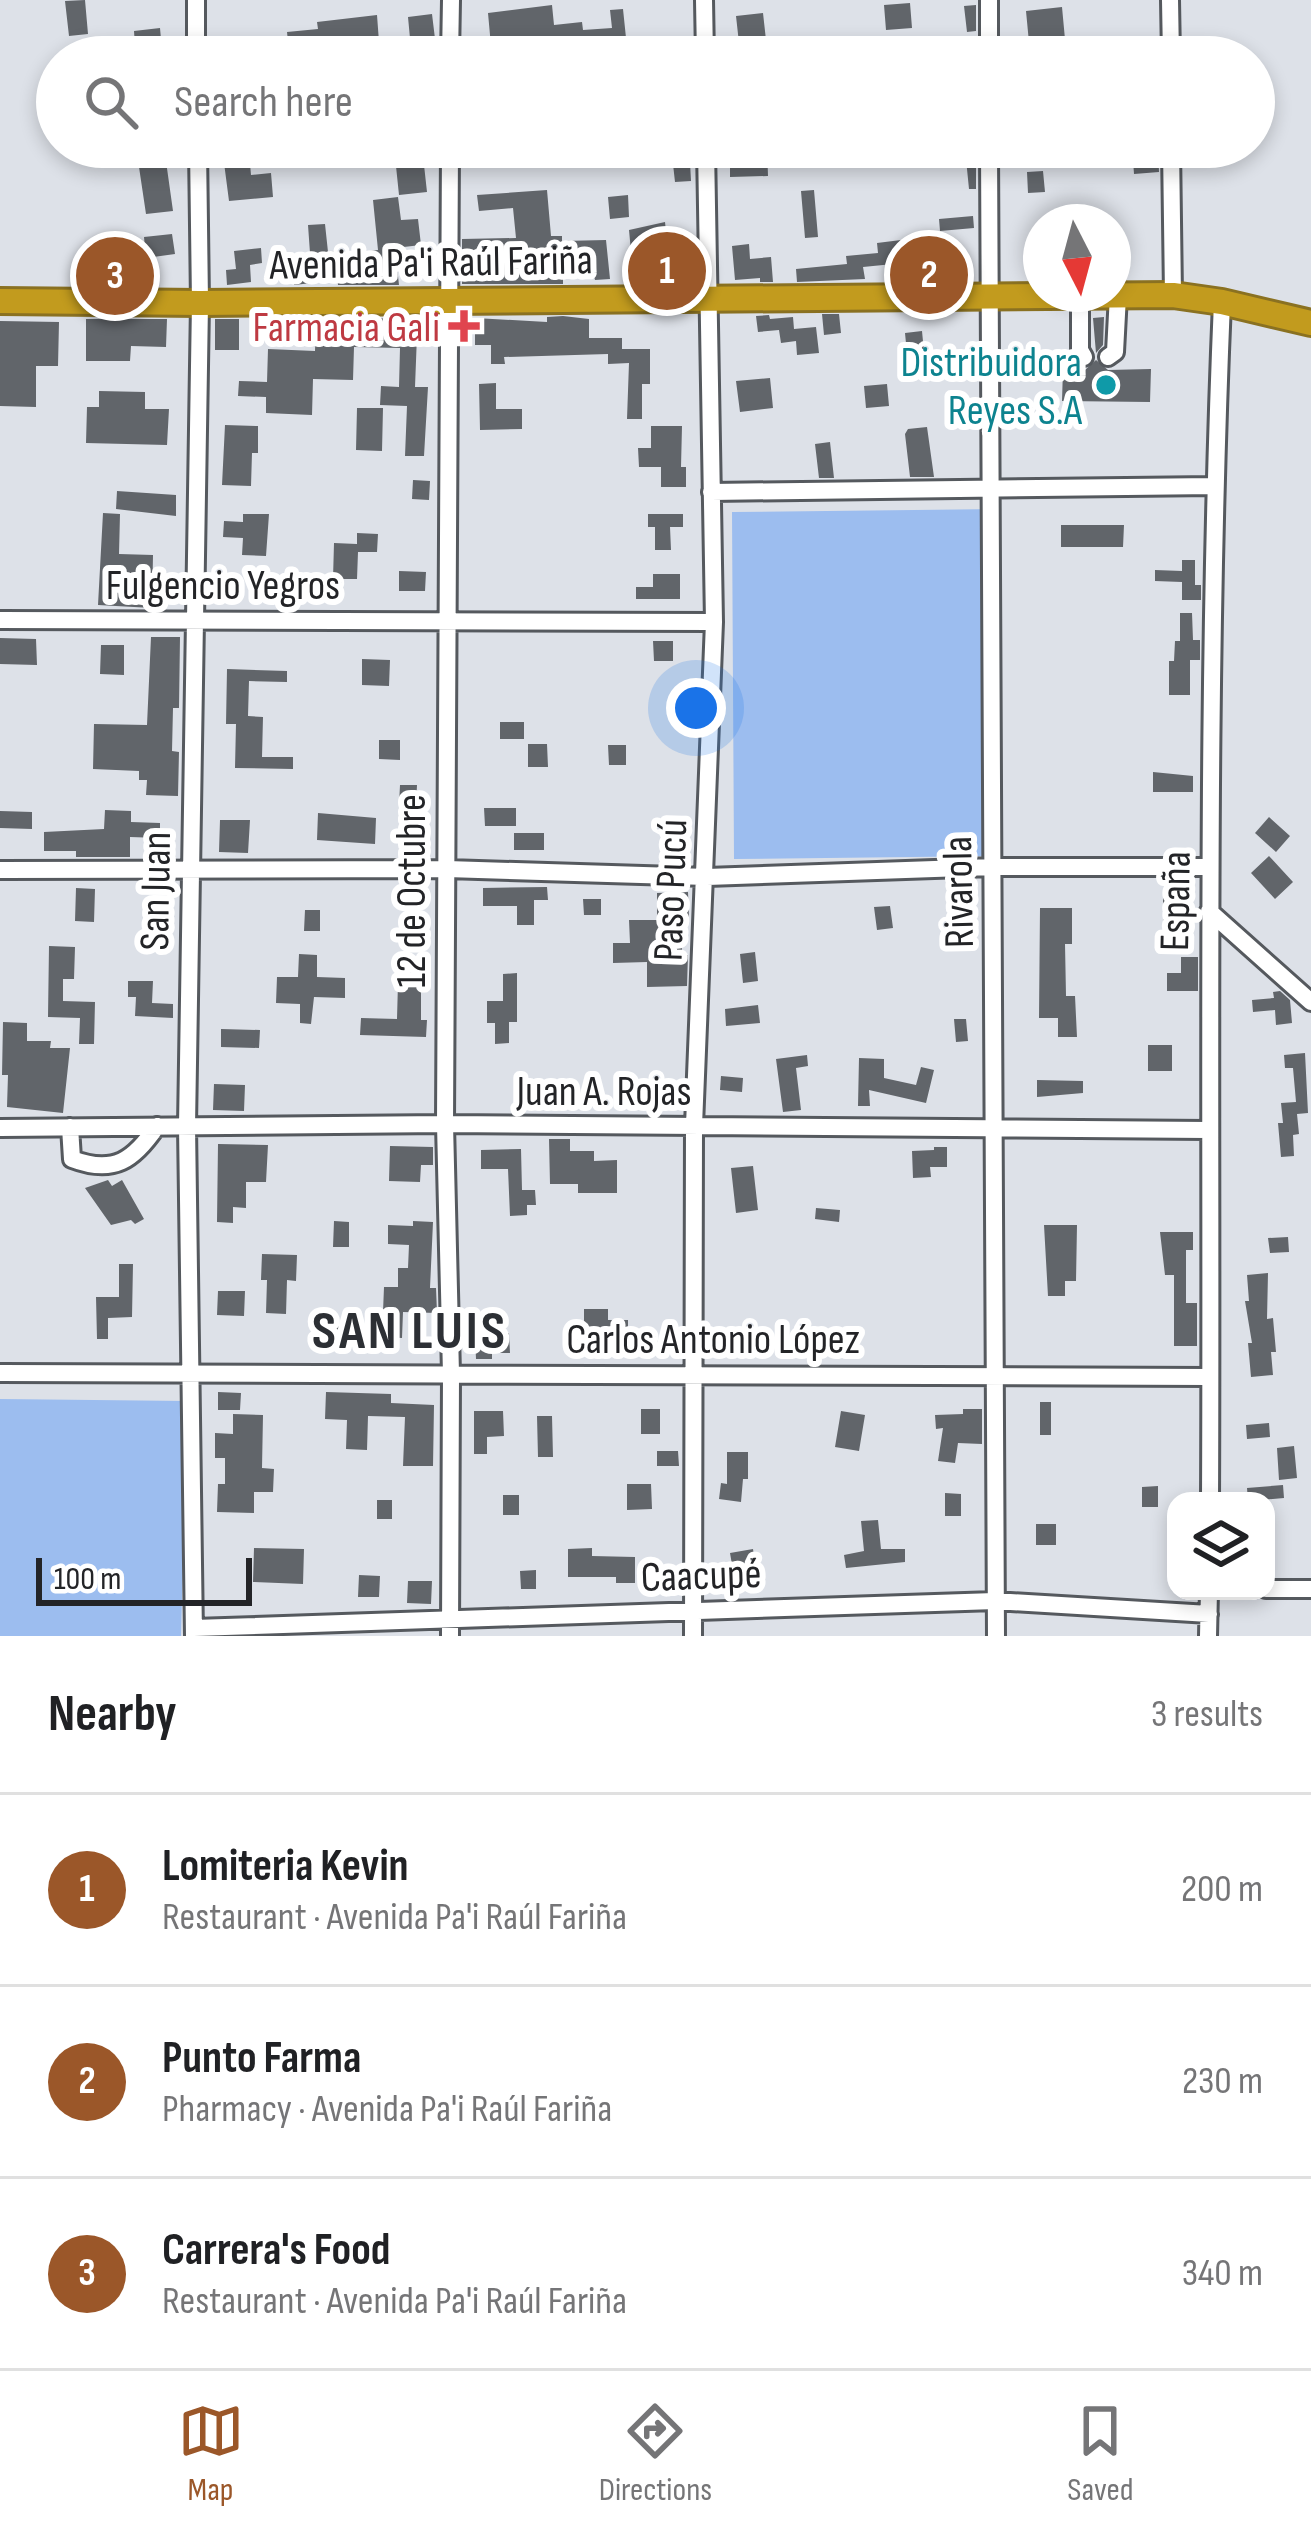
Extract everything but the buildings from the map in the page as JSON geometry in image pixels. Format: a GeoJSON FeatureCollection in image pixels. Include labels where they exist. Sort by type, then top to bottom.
{"type":"FeatureCollection","features":[{"type":"Feature","properties":{"kind":"highway","name":"Avenida Pa'i Raúl Fariña"},"geometry":{"type":"LineString","coordinates":[[0,301],[1023,295]]}},
{"type":"Feature","properties":{"kind":"highway","name":"Avenida Pa'i Raúl Fariña"},"geometry":{"type":"LineString","coordinates":[[1131,295],[1222,302],[1311,323]]}},
{"type":"Feature","properties":{"kind":"street"},"geometry":{"type":"LineString","coordinates":[[196,0],[196,36]]}},
{"type":"Feature","properties":{"kind":"street"},"geometry":{"type":"LineString","coordinates":[[450,36],[451,0]]}},
{"type":"Feature","properties":{"kind":"street"},"geometry":{"type":"LineString","coordinates":[[704,0],[705,36]]}},
{"type":"Feature","properties":{"kind":"street"},"geometry":{"type":"LineString","coordinates":[[989,0],[989,36]]}},
{"type":"Feature","properties":{"kind":"street"},"geometry":{"type":"LineString","coordinates":[[1170,0],[1171,36]]}},
{"type":"Feature","properties":{"kind":"street","name":"San Juan"},"geometry":{"type":"LineString","coordinates":[[194,1632],[187,1126],[198,168]]}},
{"type":"Feature","properties":{"kind":"street","name":"12 de Octubre"},"geometry":{"type":"LineString","coordinates":[[450,168],[445,1124],[452,1374],[450,1627]]}},
{"type":"Feature","properties":{"kind":"street","name":"Paso Pucú"},"geometry":{"type":"LineString","coordinates":[[693,1636],[694,1126],[714,622],[706,168]]}},
{"type":"Feature","properties":{"kind":"street","name":"Rivarola"},"geometry":{"type":"LineString","coordinates":[[989,168],[996,1636]]}},
{"type":"Feature","properties":{"kind":"street"},"geometry":{"type":"LineString","coordinates":[[1172,168],[1173,295]]}},
{"type":"Feature","properties":{"kind":"street","name":"España"},"geometry":{"type":"LineString","coordinates":[[1210,1492],[1209,910],[1214,486],[1222,302]]}},
{"type":"Feature","properties":{"kind":"street"},"geometry":{"type":"LineString","coordinates":[[1080,312],[1084,357]]}},
{"type":"Feature","properties":{"kind":"street"},"geometry":{"type":"LineString","coordinates":[[1108,357],[1118,342],[1118,312]]}},
{"type":"Feature","properties":{"kind":"street"},"geometry":{"type":"LineString","coordinates":[[712,492],[1214,486]]}},
{"type":"Feature","properties":{"kind":"street","name":"Fulgencio Yegros"},"geometry":{"type":"LineString","coordinates":[[0,620],[714,622]]}},
{"type":"Feature","properties":{"kind":"street"},"geometry":{"type":"LineString","coordinates":[[0,870],[447,869],[707,878],[992,867],[1210,867]]}},
{"type":"Feature","properties":{"kind":"street"},"geometry":{"type":"LineString","coordinates":[[1209,910],[1311,1002]]}},
{"type":"Feature","properties":{"kind":"street","name":"Juan A. Rojas"},"geometry":{"type":"LineString","coordinates":[[0,1128],[445,1124],[1208,1130]]}},
{"type":"Feature","properties":{"kind":"street"},"geometry":{"type":"LineString","coordinates":[[70,1127],[76,1162],[121,1162],[138,1155],[158,1126]]}},
{"type":"Feature","properties":{"kind":"street","name":"Carlos Antonio López"},"geometry":{"type":"LineString","coordinates":[[0,1373],[1210,1377]]}},
{"type":"Feature","properties":{"kind":"street"},"geometry":{"type":"LineString","coordinates":[[1275,1589],[1311,1589]]}},
{"type":"Feature","properties":{"kind":"street"},"geometry":{"type":"LineString","coordinates":[[1208,1636],[1209,1600]]}},
{"type":"Feature","properties":{"kind":"street","name":"Caacupé"},"geometry":{"type":"LineString","coordinates":[[194,1632],[450,1627],[694,1610],[995,1601],[1209,1614]]}},
{"type":"Feature","properties":{"kind":"shaded area"},"geometry":{"type":"Polygon","coordinates":[[[1001,509],[998,856],[734,859],[732,512],[1001,509]]]}},
{"type":"Feature","properties":{"kind":"shaded area"},"geometry":{"type":"Polygon","coordinates":[[[0,1399],[187,1401],[181,1636],[0,1636],[0,1399]]]}},
{"type":"Feature","properties":{"kind":"place","name":"Lomiteria Kevin"},"geometry":{"type":"Point","coordinates":[667,271]}},
{"type":"Feature","properties":{"kind":"place","name":"Punto Farma"},"geometry":{"type":"Point","coordinates":[929,275]}},
{"type":"Feature","properties":{"kind":"place","name":"Carrera's Food"},"geometry":{"type":"Point","coordinates":[115,276]}},
{"type":"Feature","properties":{"kind":"place","name":"Farmacia Gali"},"geometry":{"type":"Point","coordinates":[464,326]}},
{"type":"Feature","properties":{"kind":"place","name":"Distribuidora Reyes S.A"},"geometry":{"type":"Point","coordinates":[1106,385]}},
{"type":"Feature","properties":{"kind":"district","name":"SAN LUIS"},"geometry":{"type":"Point","coordinates":[410,1329]}}]}
